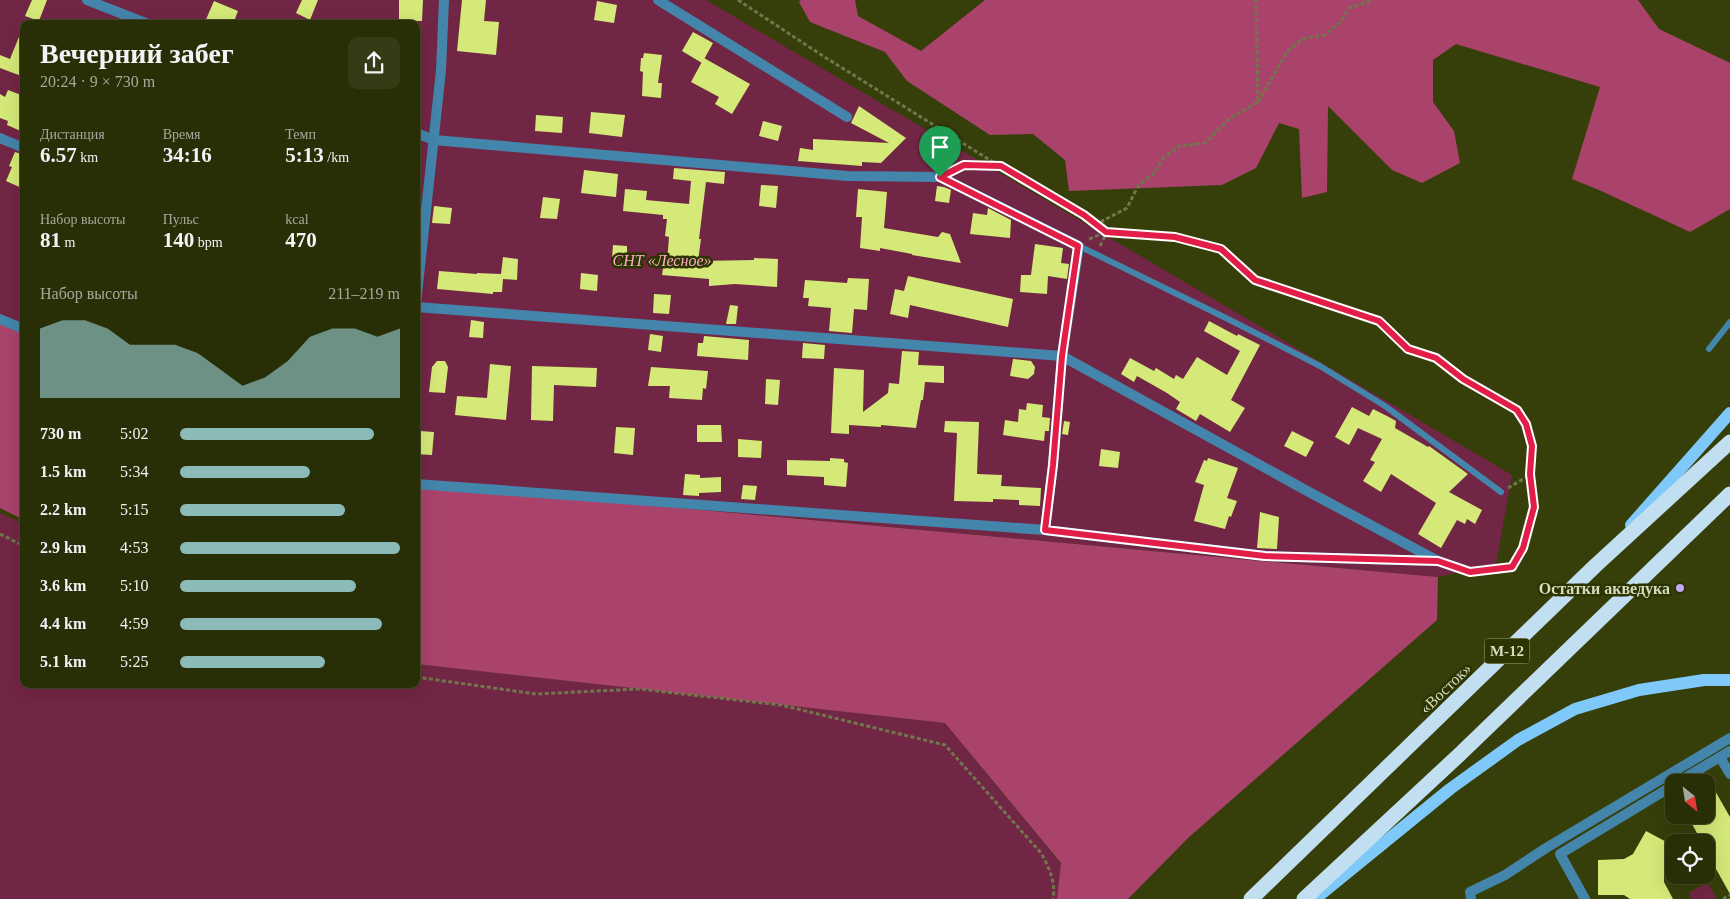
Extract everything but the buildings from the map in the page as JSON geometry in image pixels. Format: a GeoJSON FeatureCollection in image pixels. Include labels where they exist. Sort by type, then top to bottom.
{"type":"FeatureCollection","features":[{"type":"Feature","properties":{"kind":"highway","name":"«Восток»"},"geometry":{"type":"LineString","coordinates":[[1252,899],[1595,566],[1730,442]]}},
{"type":"Feature","properties":{"kind":"highway","name":"М-12"},"geometry":{"type":"LineString","coordinates":[[1304,899],[1459,755],[1730,494]]}},
{"type":"Feature","properties":{"kind":"main road"},"geometry":{"type":"LineString","coordinates":[[1595,566],[1730,413]]}},
{"type":"Feature","properties":{"kind":"main road"},"geometry":{"type":"LineString","coordinates":[[1314,899],[1450,789],[1518,740],[1567,714],[1639,690],[1704,680],[1730,680]]}},
{"type":"Feature","properties":{"kind":"street"},"geometry":{"type":"LineString","coordinates":[[87,0],[138,20]]}},
{"type":"Feature","properties":{"kind":"street"},"geometry":{"type":"LineString","coordinates":[[420,269],[441,70],[444,0]]}},
{"type":"Feature","properties":{"kind":"street"},"geometry":{"type":"LineString","coordinates":[[658,0],[848,117]]}},
{"type":"Feature","properties":{"kind":"street"},"geometry":{"type":"LineString","coordinates":[[420,135],[434,140],[846,176],[940,177],[1078,246],[1062,356],[1053,465],[1045,530]]}},
{"type":"Feature","properties":{"kind":"street"},"geometry":{"type":"LineString","coordinates":[[0,138],[20,146]]}},
{"type":"Feature","properties":{"kind":"street"},"geometry":{"type":"LineString","coordinates":[[420,306],[1062,356],[1438,561]]}},
{"type":"Feature","properties":{"kind":"street"},"geometry":{"type":"LineString","coordinates":[[0,319],[20,327]]}},
{"type":"Feature","properties":{"kind":"street"},"geometry":{"type":"LineString","coordinates":[[420,484],[1045,530],[1265,556],[1438,561]]}},
{"type":"Feature","properties":{"kind":"street"},"geometry":{"type":"LineString","coordinates":[[1471,899],[1470,892],[1505,875],[1546,848],[1730,738]]}},
{"type":"Feature","properties":{"kind":"street"},"geometry":{"type":"LineString","coordinates":[[1691,774],[1730,751]]}},
{"type":"Feature","properties":{"kind":"street"},"geometry":{"type":"LineString","coordinates":[[1720,757],[1730,774]]}},
{"type":"Feature","properties":{"kind":"street"},"geometry":{"type":"LineString","coordinates":[[1585,899],[1560,854],[1665,790]]}},
{"type":"Feature","properties":{"kind":"lane"},"geometry":{"type":"LineString","coordinates":[[1078,246],[1320,366],[1385,406],[1447,450],[1501,492]]}},
{"type":"Feature","properties":{"kind":"lane"},"geometry":{"type":"LineString","coordinates":[[1709,349],[1730,322]]}},
{"type":"Feature","properties":{"kind":"path"},"geometry":{"type":"LineString","coordinates":[[738,0],[822,56],[1084,215],[1106,232]]}},
{"type":"Feature","properties":{"kind":"path"},"geometry":{"type":"LineString","coordinates":[[1256,0],[1258,102]]}},
{"type":"Feature","properties":{"kind":"path"},"geometry":{"type":"LineString","coordinates":[[1106,232],[1102,221],[1127,208],[1138,186],[1154,173],[1164,157],[1179,146],[1205,143],[1229,119],[1258,102],[1287,52],[1302,39],[1324,35],[1341,22],[1349,8],[1373,0]]}},
{"type":"Feature","properties":{"kind":"path"},"geometry":{"type":"LineString","coordinates":[[940,177],[964,165],[1001,166]]}},
{"type":"Feature","properties":{"kind":"path"},"geometry":{"type":"LineString","coordinates":[[1078,246],[1082,241],[1106,232],[1175,237],[1221,249],[1255,280],[1379,321],[1408,349],[1436,358],[1463,379],[1517,410],[1526,424],[1532,446],[1530,474],[1534,507],[1523,548],[1512,567],[1470,572],[1438,561]]}},
{"type":"Feature","properties":{"kind":"path"},"geometry":{"type":"LineString","coordinates":[[1501,492],[1530,474]]}},
{"type":"Feature","properties":{"kind":"path"},"geometry":{"type":"LineString","coordinates":[[0,534],[20,544]]}},
{"type":"Feature","properties":{"kind":"path"},"geometry":{"type":"LineString","coordinates":[[420,678],[536,694],[640,689],[781,705],[945,745],[1042,853],[1052,878],[1053,899]]}},
{"type":"Feature","properties":{"kind":"path"},"geometry":{"type":"LineString","coordinates":[[1724,899],[1730,897]]}},
{"type":"Feature","properties":{"kind":"green space","name":"СНТ «Лесное»"},"geometry":{"type":"Polygon","coordinates":[[[0,0],[706,0],[1512,475],[1496,564],[1438,577],[420,484],[420,20],[20,20],[20,331],[0,323],[0,0]]]}},
{"type":"Feature","properties":{"kind":"green space"},"geometry":{"type":"Polygon","coordinates":[[[0,513],[20,522],[20,688],[420,688],[420,664],[945,723],[1061,864],[1057,899],[0,899],[0,513]]]}},
{"type":"Feature","properties":{"kind":"green space"},"geometry":{"type":"Polygon","coordinates":[[[1704,884],[1708,884],[1716,897],[1713,899],[1692,899],[1689,893],[1704,884]]]}},
{"type":"Feature","properties":{"kind":"shaded area"},"geometry":{"type":"Polygon","coordinates":[[[801,0],[855,0],[858,16],[921,51],[985,0],[1638,0],[1659,29],[1730,63],[1730,209],[1690,232],[1572,179],[1600,87],[1456,44],[1433,60],[1433,102],[1454,131],[1460,163],[1422,183],[1392,170],[1328,106],[1327,192],[1302,198],[1299,129],[1279,123],[1256,168],[1222,185],[1069,191],[1065,160],[1033,134],[990,135],[907,81],[885,52],[810,22],[799,2],[801,0]]]}},
{"type":"Feature","properties":{"kind":"shaded area"},"geometry":{"type":"Polygon","coordinates":[[[0,323],[20,331],[20,518],[0,508],[0,323]]]}},
{"type":"Feature","properties":{"kind":"shaded area"},"geometry":{"type":"Polygon","coordinates":[[[420,484],[1438,577],[1437,620],[1188,838],[1128,899],[1057,899],[1061,863],[945,723],[420,664],[420,484]]]}},
{"type":"Feature","properties":{"kind":"place","name":"Остатки акведука"},"geometry":{"type":"Point","coordinates":[1680,588]}},
{"type":"Feature","properties":{"kind":"route"},"geometry":{"type":"LineString","coordinates":[[964,165],[1001,166],[1084,215],[1106,232],[1175,237],[1221,249],[1255,280],[1379,321],[1408,349],[1436,358],[1463,379],[1517,410],[1526,424],[1532,446],[1530,474],[1534,507],[1523,548],[1512,567],[1470,572],[1438,561],[1265,556],[1045,530],[1053,465],[1062,356],[1078,246],[940,177],[964,165]]}}]}
